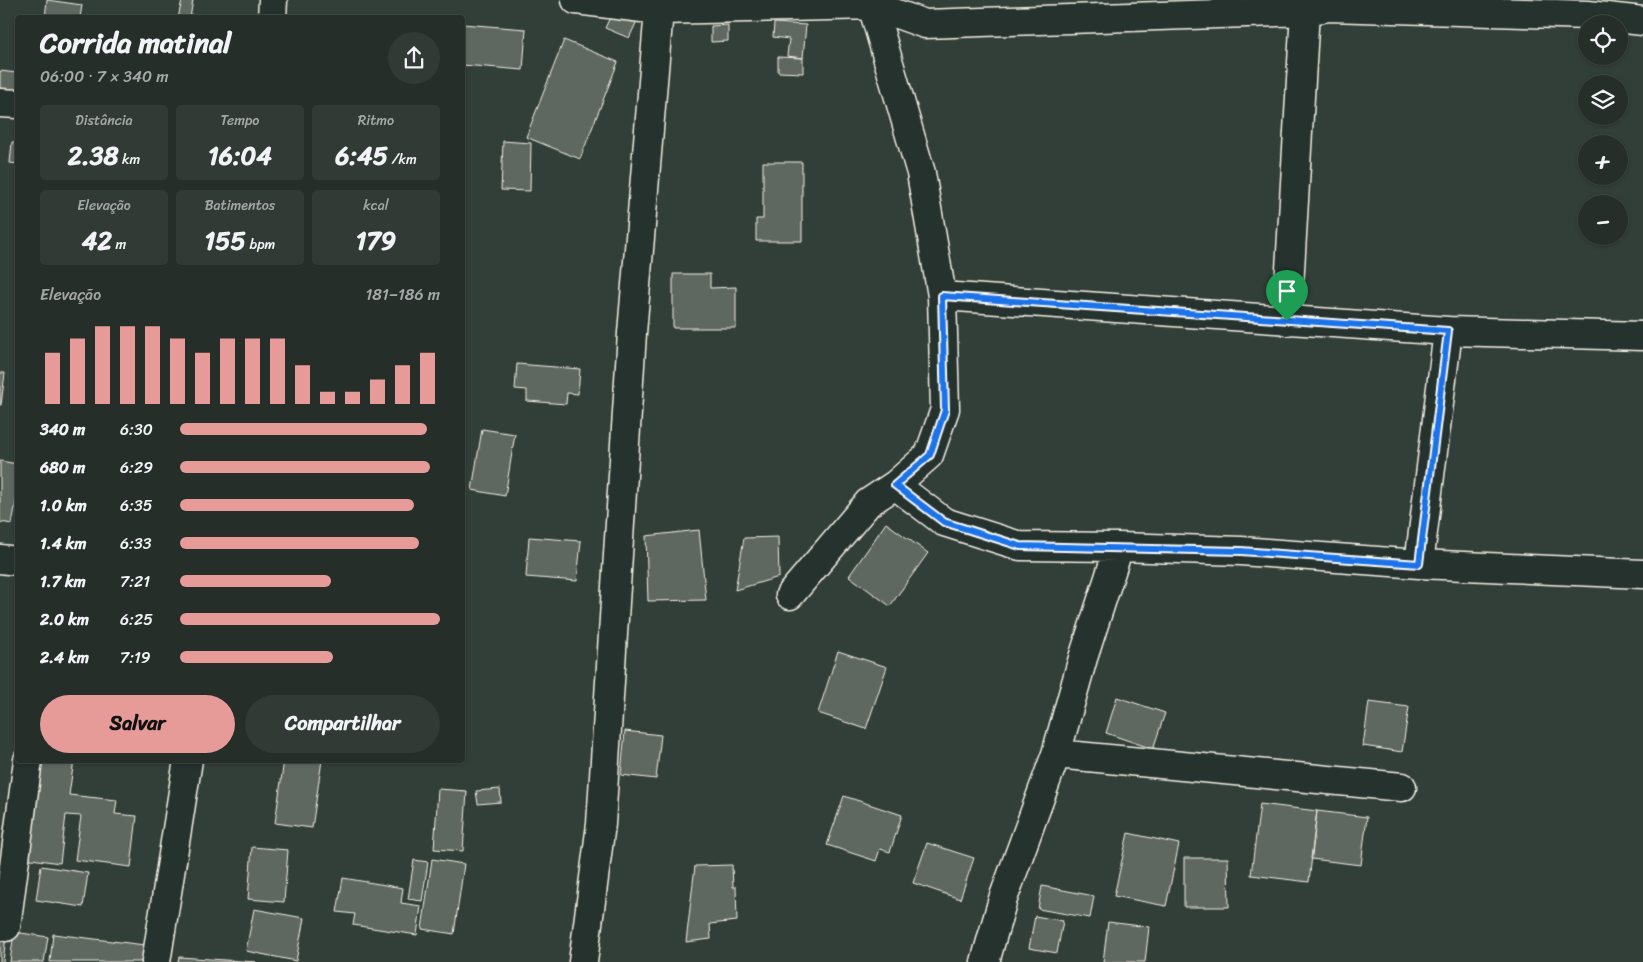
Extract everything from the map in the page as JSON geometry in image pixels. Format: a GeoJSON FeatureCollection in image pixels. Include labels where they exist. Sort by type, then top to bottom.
{"type":"FeatureCollection","features":[{"type":"Feature","properties":{"kind":"street"},"geometry":{"type":"LineString","coordinates":[[272,15],[273,0]]}},
{"type":"Feature","properties":{"kind":"street"},"geometry":{"type":"LineString","coordinates":[[576,0],[674,6],[872,5],[924,12],[1321,6],[1588,8],[1643,21]]}},
{"type":"Feature","properties":{"kind":"street"},"geometry":{"type":"LineString","coordinates":[[790,596],[868,503],[895,485],[930,455],[945,410],[942,296],[921,173],[872,5]]}},
{"type":"Feature","properties":{"kind":"street"},"geometry":{"type":"LineString","coordinates":[[583,962],[600,824],[632,334],[674,6]]}},
{"type":"Feature","properties":{"kind":"street"},"geometry":{"type":"LineString","coordinates":[[1287,321],[1321,6]]}},
{"type":"Feature","properties":{"kind":"street"},"geometry":{"type":"LineString","coordinates":[[0,103],[15,104]]}},
{"type":"Feature","properties":{"kind":"street"},"geometry":{"type":"LineString","coordinates":[[942,296],[1448,331],[1643,336]]}},
{"type":"Feature","properties":{"kind":"street"},"geometry":{"type":"LineString","coordinates":[[1419,564],[1448,331]]}},
{"type":"Feature","properties":{"kind":"street"},"geometry":{"type":"LineString","coordinates":[[895,485],[944,522],[1020,546],[1241,551],[1419,564],[1643,574]]}},
{"type":"Feature","properties":{"kind":"street"},"geometry":{"type":"LineString","coordinates":[[985,962],[1003,899],[1056,754],[1082,658],[1119,547]]}},
{"type":"Feature","properties":{"kind":"street"},"geometry":{"type":"LineString","coordinates":[[0,559],[15,561]]}},
{"type":"Feature","properties":{"kind":"street"},"geometry":{"type":"LineString","coordinates":[[1056,754],[1402,787]]}},
{"type":"Feature","properties":{"kind":"street"},"geometry":{"type":"LineString","coordinates":[[6,926],[28,763]]}},
{"type":"Feature","properties":{"kind":"street"},"geometry":{"type":"LineString","coordinates":[[156,962],[188,763]]}},
{"type":"Feature","properties":{"kind":"building"},"geometry":{"type":"Polygon","coordinates":[[[47,0],[82,5],[80,15],[45,15],[47,0]]]}},
{"type":"Feature","properties":{"kind":"building"},"geometry":{"type":"Polygon","coordinates":[[[182,0],[193,0],[190,15],[179,15],[182,0]]]}},
{"type":"Feature","properties":{"kind":"building"},"geometry":{"type":"Polygon","coordinates":[[[613,11],[637,21],[629,38],[605,28],[613,11]]]}},
{"type":"Feature","properties":{"kind":"building"},"geometry":{"type":"Polygon","coordinates":[[[774,23],[806,25],[803,58],[787,56],[789,39],[773,37],[774,23]]]}},
{"type":"Feature","properties":{"kind":"building"},"geometry":{"type":"Polygon","coordinates":[[[465,24],[526,29],[523,70],[465,65],[465,24]]]}},
{"type":"Feature","properties":{"kind":"building"},"geometry":{"type":"Polygon","coordinates":[[[728,25],[728,41],[711,42],[711,26],[728,25]]]}},
{"type":"Feature","properties":{"kind":"building"},"geometry":{"type":"Polygon","coordinates":[[[564,40],[618,62],[580,159],[526,137],[564,40]]]}},
{"type":"Feature","properties":{"kind":"building"},"geometry":{"type":"Polygon","coordinates":[[[778,57],[803,58],[803,73],[778,72],[778,57]]]}},
{"type":"Feature","properties":{"kind":"building"},"geometry":{"type":"Polygon","coordinates":[[[0,71],[15,73],[15,92],[0,89],[0,71]]]}},
{"type":"Feature","properties":{"kind":"building"},"geometry":{"type":"Polygon","coordinates":[[[503,141],[531,143],[530,191],[501,190],[503,141]]]}},
{"type":"Feature","properties":{"kind":"building"},"geometry":{"type":"Polygon","coordinates":[[[12,142],[15,142],[15,164],[10,163],[12,142]]]}},
{"type":"Feature","properties":{"kind":"building"},"geometry":{"type":"Polygon","coordinates":[[[763,162],[802,162],[802,241],[756,241],[756,219],[763,219],[763,162]]]}},
{"type":"Feature","properties":{"kind":"building"},"geometry":{"type":"Polygon","coordinates":[[[673,274],[710,274],[710,288],[736,287],[736,328],[673,328],[673,274]]]}},
{"type":"Feature","properties":{"kind":"building"},"geometry":{"type":"Polygon","coordinates":[[[517,364],[580,369],[578,394],[567,393],[566,404],[527,401],[527,390],[515,389],[517,364]]]}},
{"type":"Feature","properties":{"kind":"building"},"geometry":{"type":"Polygon","coordinates":[[[0,373],[5,373],[1,405],[0,405],[0,373]]]}},
{"type":"Feature","properties":{"kind":"building"},"geometry":{"type":"Polygon","coordinates":[[[482,429],[515,434],[505,496],[472,490],[482,429]]]}},
{"type":"Feature","properties":{"kind":"building"},"geometry":{"type":"Polygon","coordinates":[[[0,461],[15,464],[15,508],[12,524],[0,522],[0,461]]]}},
{"type":"Feature","properties":{"kind":"building"},"geometry":{"type":"Polygon","coordinates":[[[886,523],[928,553],[890,606],[849,576],[886,523]]]}},
{"type":"Feature","properties":{"kind":"building"},"geometry":{"type":"Polygon","coordinates":[[[699,530],[706,600],[648,601],[646,536],[699,530]]]}},
{"type":"Feature","properties":{"kind":"building"},"geometry":{"type":"Polygon","coordinates":[[[529,537],[581,541],[577,581],[526,577],[529,537]]]}},
{"type":"Feature","properties":{"kind":"building"},"geometry":{"type":"Polygon","coordinates":[[[778,537],[779,577],[735,590],[744,538],[778,537]]]}},
{"type":"Feature","properties":{"kind":"building"},"geometry":{"type":"Polygon","coordinates":[[[838,651],[887,667],[866,729],[818,713],[838,651]]]}},
{"type":"Feature","properties":{"kind":"building"},"geometry":{"type":"Polygon","coordinates":[[[1117,697],[1165,713],[1153,749],[1106,733],[1117,697]]]}},
{"type":"Feature","properties":{"kind":"building"},"geometry":{"type":"Polygon","coordinates":[[[1369,702],[1409,707],[1402,752],[1363,746],[1369,702]]]}},
{"type":"Feature","properties":{"kind":"building"},"geometry":{"type":"Polygon","coordinates":[[[625,731],[661,735],[656,779],[621,775],[625,731]]]}},
{"type":"Feature","properties":{"kind":"building"},"geometry":{"type":"Polygon","coordinates":[[[37,763],[74,763],[69,795],[117,800],[115,814],[137,816],[131,867],[75,860],[81,816],[66,815],[60,863],[24,858],[37,763]]]}},
{"type":"Feature","properties":{"kind":"building"},"geometry":{"type":"Polygon","coordinates":[[[284,763],[322,763],[312,828],[275,823],[284,763]]]}},
{"type":"Feature","properties":{"kind":"building"},"geometry":{"type":"Polygon","coordinates":[[[438,789],[467,791],[463,851],[434,849],[438,789]]]}},
{"type":"Feature","properties":{"kind":"building"},"geometry":{"type":"Polygon","coordinates":[[[500,789],[501,802],[478,804],[476,791],[500,789]]]}},
{"type":"Feature","properties":{"kind":"building"},"geometry":{"type":"Polygon","coordinates":[[[844,796],[902,815],[890,852],[880,849],[876,861],[827,845],[844,796]]]}},
{"type":"Feature","properties":{"kind":"building"},"geometry":{"type":"Polygon","coordinates":[[[1260,804],[1317,811],[1309,882],[1251,875],[1260,804]]]}},
{"type":"Feature","properties":{"kind":"building"},"geometry":{"type":"Polygon","coordinates":[[[1317,811],[1367,817],[1361,865],[1311,859],[1317,811]]]}},
{"type":"Feature","properties":{"kind":"building"},"geometry":{"type":"Polygon","coordinates":[[[1128,833],[1179,844],[1166,906],[1114,896],[1128,833]]]}},
{"type":"Feature","properties":{"kind":"building"},"geometry":{"type":"Polygon","coordinates":[[[927,843],[974,858],[960,899],[913,883],[927,843]]]}},
{"type":"Feature","properties":{"kind":"building"},"geometry":{"type":"Polygon","coordinates":[[[252,847],[288,850],[284,902],[248,899],[252,847]]]}},
{"type":"Feature","properties":{"kind":"building"},"geometry":{"type":"Polygon","coordinates":[[[1184,858],[1228,858],[1229,907],[1184,907],[1184,858]]]}},
{"type":"Feature","properties":{"kind":"building"},"geometry":{"type":"Polygon","coordinates":[[[432,859],[464,864],[454,934],[422,929],[432,859]]]}},
{"type":"Feature","properties":{"kind":"building"},"geometry":{"type":"Polygon","coordinates":[[[414,860],[428,862],[422,901],[408,899],[414,860]]]}},
{"type":"Feature","properties":{"kind":"building"},"geometry":{"type":"Polygon","coordinates":[[[732,865],[733,887],[736,887],[737,921],[710,924],[711,939],[686,942],[695,866],[732,865]]]}},
{"type":"Feature","properties":{"kind":"building"},"geometry":{"type":"Polygon","coordinates":[[[41,866],[88,873],[83,907],[36,900],[41,866]]]}},
{"type":"Feature","properties":{"kind":"building"},"geometry":{"type":"Polygon","coordinates":[[[343,878],[403,888],[401,903],[421,906],[417,935],[353,925],[355,914],[337,912],[343,878]]]}},
{"type":"Feature","properties":{"kind":"building"},"geometry":{"type":"Polygon","coordinates":[[[1042,886],[1094,896],[1090,918],[1038,909],[1042,886]]]}},
{"type":"Feature","properties":{"kind":"building"},"geometry":{"type":"Polygon","coordinates":[[[254,909],[304,918],[296,961],[246,951],[254,909]]]}},
{"type":"Feature","properties":{"kind":"building"},"geometry":{"type":"Polygon","coordinates":[[[1035,916],[1063,921],[1057,953],[1029,948],[1035,916]]]}},
{"type":"Feature","properties":{"kind":"building"},"geometry":{"type":"Polygon","coordinates":[[[1108,922],[1149,927],[1145,962],[1103,962],[1108,922]]]}},
{"type":"Feature","properties":{"kind":"building"},"geometry":{"type":"Polygon","coordinates":[[[14,932],[48,937],[44,962],[10,962],[14,932]]]}},
{"type":"Feature","properties":{"kind":"building"},"geometry":{"type":"Polygon","coordinates":[[[53,934],[145,945],[143,962],[50,962],[53,934]]]}},
{"type":"Feature","properties":{"kind":"building"},"geometry":{"type":"Polygon","coordinates":[[[0,935],[6,936],[3,962],[0,962],[0,935]]]}},
{"type":"Feature","properties":{"kind":"building"},"geometry":{"type":"Polygon","coordinates":[[[179,957],[256,962],[178,962],[179,957]]]}},
{"type":"Feature","properties":{"kind":"route"},"geometry":{"type":"LineString","coordinates":[[942,296],[1287,321],[1448,331],[1419,564],[1241,551],[1020,546],[944,522],[895,485],[930,455],[945,410],[942,296]]}}]}
